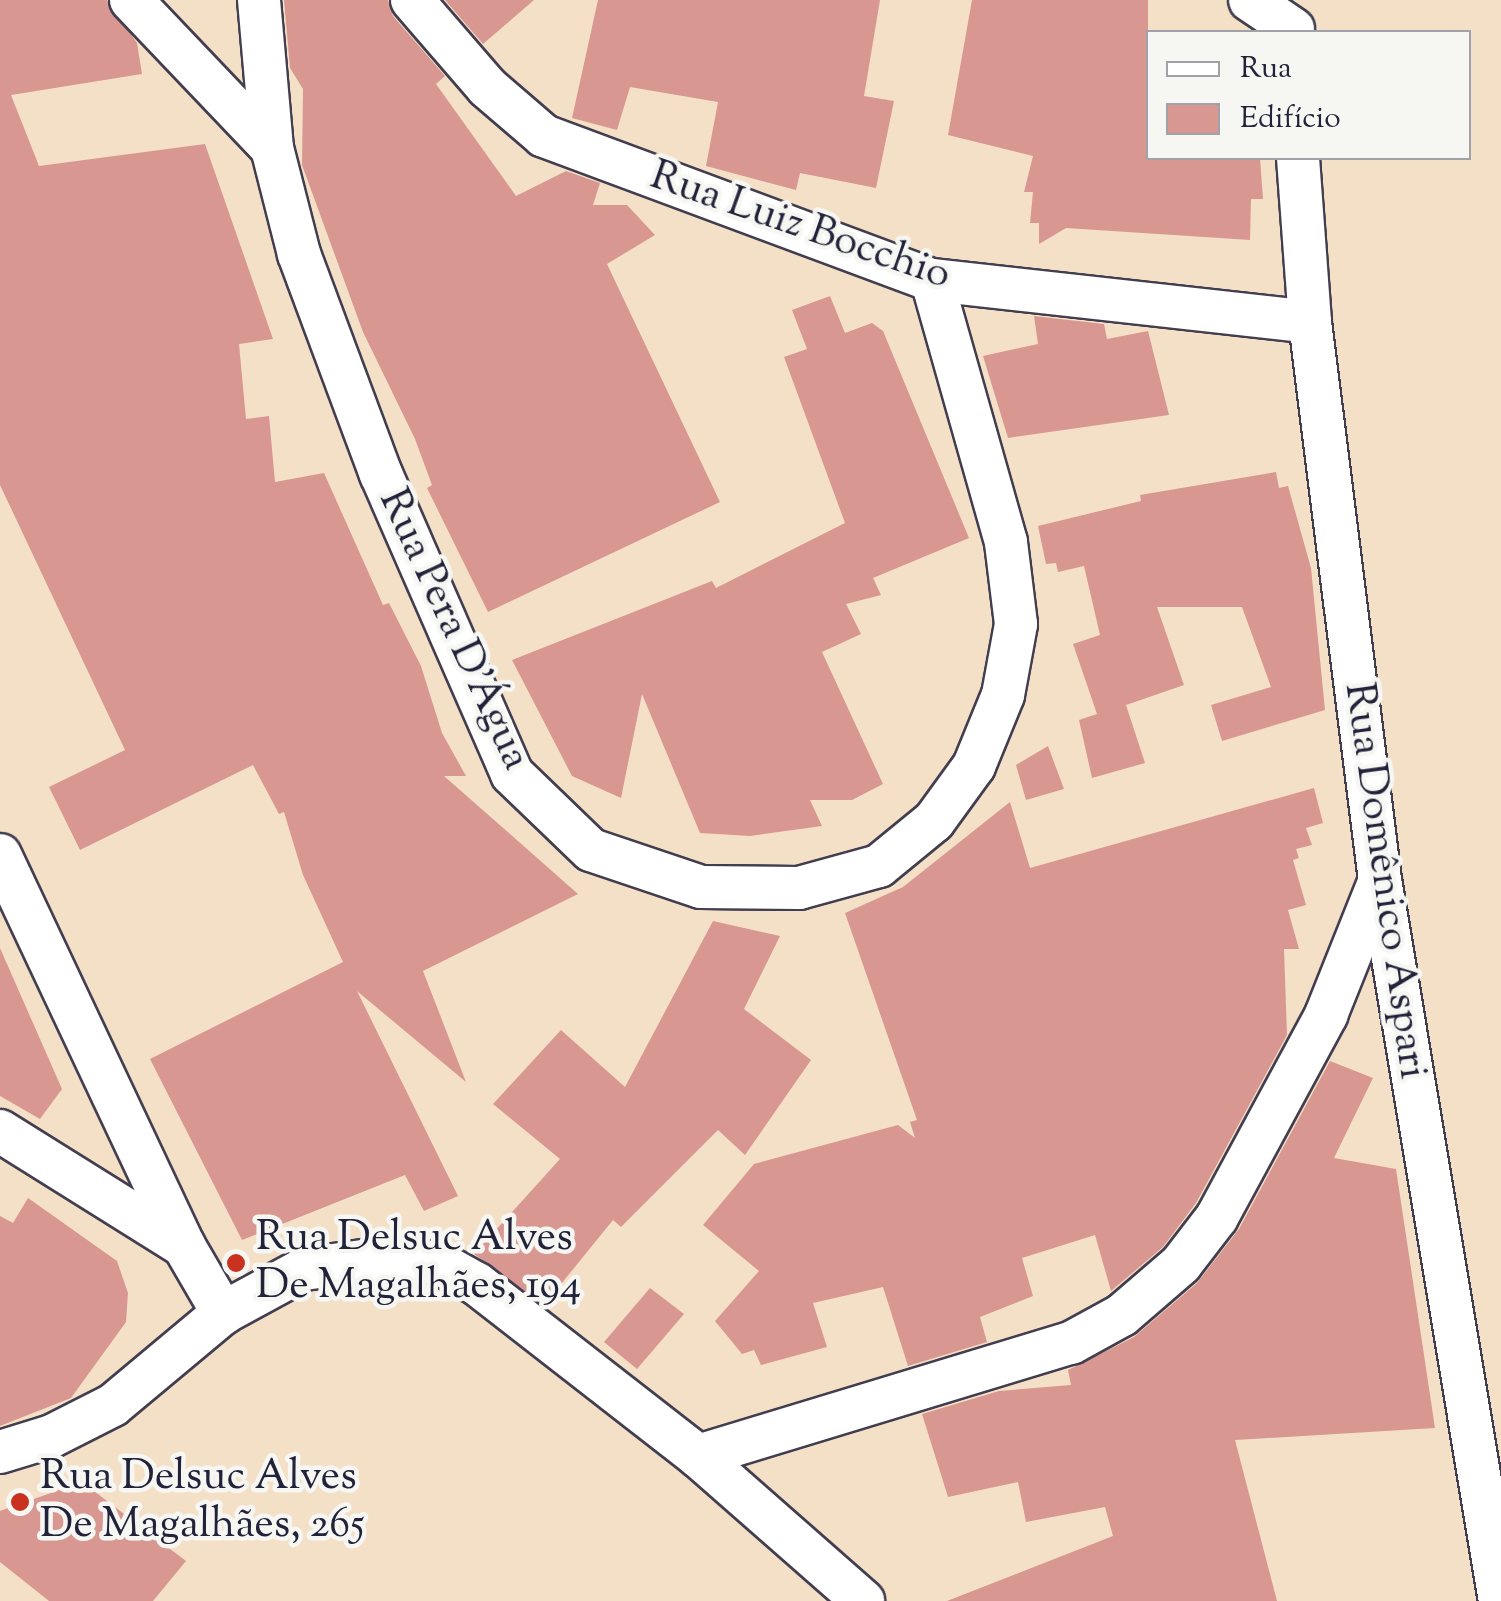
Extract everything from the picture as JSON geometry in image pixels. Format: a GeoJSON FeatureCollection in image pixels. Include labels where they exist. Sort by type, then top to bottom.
{"type":"FeatureCollection","features":[{"type":"Feature","properties":{"kind":"street"},"geometry":{"type":"LineString","coordinates":[[130,0],[272,148]]}},
{"type":"Feature","properties":{"kind":"street","name":"Rua Pera D'Água"},"geometry":{"type":"LineString","coordinates":[[259,0],[272,148],[299,254],[381,474],[512,774],[591,850],[702,886],[800,888],[879,866],[944,808],[974,766],[1003,695],[1016,624],[1006,542],[932,280]]}},
{"type":"Feature","properties":{"kind":"street","name":"Rua Luiz Bocchio"},"geometry":{"type":"LineString","coordinates":[[412,0],[488,87],[544,136],[932,280],[1310,322]]}},
{"type":"Feature","properties":{"kind":"street"},"geometry":{"type":"LineString","coordinates":[[1250,0],[1293,20]]}},
{"type":"Feature","properties":{"kind":"street","name":"Rua Domênico Aspari"},"geometry":{"type":"LineString","coordinates":[[1298,160],[1310,322],[1380,880],[1500,1601]]}},
{"type":"Feature","properties":{"kind":"street"},"geometry":{"type":"LineString","coordinates":[[0,855],[184,1246],[224,1313]]}},
{"type":"Feature","properties":{"kind":"street"},"geometry":{"type":"LineString","coordinates":[[698,1456],[1072,1342],[1122,1315],[1181,1264],[1217,1217],[1326,1015],[1380,880]]}},
{"type":"Feature","properties":{"kind":"street"},"geometry":{"type":"LineString","coordinates":[[0,1131],[184,1246]]}},
{"type":"Feature","properties":{"kind":"street"},"geometry":{"type":"LineString","coordinates":[[0,1452],[52,1436],[113,1405],[224,1313],[304,1269],[384,1258],[439,1263],[477,1284],[698,1456],[863,1601]]}},
{"type":"Feature","properties":{"kind":"building"},"geometry":{"type":"Polygon","coordinates":[[[0,0],[107,0],[137,43],[142,74],[11,95],[39,166],[205,144],[273,339],[239,344],[246,419],[269,416],[275,482],[324,473],[383,605],[389,603],[421,666],[442,733],[466,776],[444,776],[578,894],[423,971],[466,1082],[357,991],[458,1196],[424,1211],[405,1175],[242,1240],[150,1059],[343,962],[303,875],[284,812],[279,814],[253,765],[80,850],[49,787],[125,750],[0,485],[0,0]]]}},
{"type":"Feature","properties":{"kind":"building"},"geometry":{"type":"Polygon","coordinates":[[[284,0],[388,0],[393,16],[445,76],[436,84],[516,196],[566,171],[600,183],[593,205],[627,205],[655,235],[607,264],[720,502],[488,612],[427,488],[432,485],[415,439],[363,332],[302,165],[303,89],[290,68],[284,0]]]}},
{"type":"Feature","properties":{"kind":"building"},"geometry":{"type":"Polygon","coordinates":[[[445,0],[534,0],[483,44],[445,0]]]}},
{"type":"Feature","properties":{"kind":"building"},"geometry":{"type":"Polygon","coordinates":[[[598,0],[880,0],[864,96],[894,101],[876,188],[800,173],[796,190],[706,166],[718,102],[630,87],[617,130],[572,118],[598,0]]]}},
{"type":"Feature","properties":{"kind":"building"},"geometry":{"type":"Polygon","coordinates":[[[972,0],[1148,0],[1146,160],[1260,160],[1263,199],[1251,199],[1250,240],[1066,228],[1039,244],[1039,223],[1030,223],[1033,192],[1024,192],[1033,156],[948,135],[972,0]]]}},
{"type":"Feature","properties":{"kind":"building"},"geometry":{"type":"Polygon","coordinates":[[[830,296],[845,333],[872,323],[883,331],[969,538],[873,578],[881,595],[846,604],[861,634],[822,652],[883,784],[852,800],[810,800],[822,826],[750,836],[700,833],[642,694],[621,798],[572,776],[512,660],[712,581],[716,588],[845,523],[784,357],[807,349],[792,310],[830,296]]]}},
{"type":"Feature","properties":{"kind":"building"},"geometry":{"type":"Polygon","coordinates":[[[1034,316],[1104,324],[1107,339],[1148,331],[1169,415],[1008,438],[983,356],[1038,344],[1034,316]]]}},
{"type":"Feature","properties":{"kind":"building"},"geometry":{"type":"Polygon","coordinates":[[[1276,472],[1279,488],[1288,486],[1311,568],[1325,710],[1222,741],[1211,705],[1271,687],[1242,607],[1157,607],[1184,685],[1126,705],[1145,763],[1092,778],[1079,720],[1097,714],[1073,644],[1100,635],[1084,566],[1058,572],[1056,563],[1046,564],[1038,526],[1141,501],[1140,495],[1276,472]]]}},
{"type":"Feature","properties":{"kind":"building"},"geometry":{"type":"Polygon","coordinates":[[[1048,746],[1064,789],[1026,800],[1016,765],[1048,746]]]}},
{"type":"Feature","properties":{"kind":"building"},"geometry":{"type":"Polygon","coordinates":[[[1314,788],[1323,823],[1306,828],[1312,845],[1296,849],[1299,858],[1293,860],[1306,905],[1288,910],[1299,949],[1284,949],[1287,1035],[1196,1203],[1163,1247],[1111,1291],[1095,1235],[1022,1258],[1033,1296],[980,1317],[987,1342],[908,1366],[883,1287],[813,1303],[827,1347],[761,1365],[754,1350],[742,1354],[715,1321],[759,1271],[703,1225],[754,1164],[898,1125],[915,1138],[910,1122],[917,1120],[845,913],[903,887],[1010,802],[1030,868],[1314,788]]]}},
{"type":"Feature","properties":{"kind":"building"},"geometry":{"type":"Polygon","coordinates":[[[713,921],[780,936],[744,1009],[811,1060],[745,1155],[718,1130],[621,1227],[613,1220],[544,1305],[474,1254],[560,1159],[493,1104],[561,1030],[625,1087],[713,921]]]}},
{"type":"Feature","properties":{"kind":"building"},"geometry":{"type":"Polygon","coordinates":[[[0,948],[62,1089],[40,1119],[0,1096],[0,948]]]}},
{"type":"Feature","properties":{"kind":"building"},"geometry":{"type":"Polygon","coordinates":[[[1330,1061],[1373,1078],[1334,1158],[1396,1169],[1435,1428],[1235,1440],[1277,1601],[947,1601],[1113,1536],[1105,1507],[1026,1522],[1018,1482],[948,1497],[922,1414],[999,1391],[1071,1385],[1068,1370],[1134,1337],[1197,1283],[1239,1229],[1330,1061]]]}},
{"type":"Feature","properties":{"kind":"building"},"geometry":{"type":"Polygon","coordinates":[[[28,1198],[117,1261],[128,1293],[126,1322],[71,1398],[0,1426],[0,1216],[13,1223],[28,1198]]]}},
{"type":"Feature","properties":{"kind":"building"},"geometry":{"type":"Polygon","coordinates":[[[650,1288],[684,1314],[637,1369],[604,1342],[650,1288]]]}},
{"type":"Feature","properties":{"kind":"building"},"geometry":{"type":"Polygon","coordinates":[[[82,1482],[186,1561],[153,1601],[49,1601],[0,1562],[0,1511],[82,1482]]]}},
{"type":"Feature","properties":{"kind":"place","name":"Rua Delsuc Alves De Magalhães, 194"},"geometry":{"type":"Point","coordinates":[236,1263]}},
{"type":"Feature","properties":{"kind":"place","name":"Rua Delsuc Alves De Magalhães, 265"},"geometry":{"type":"Point","coordinates":[20,1502]}}]}
